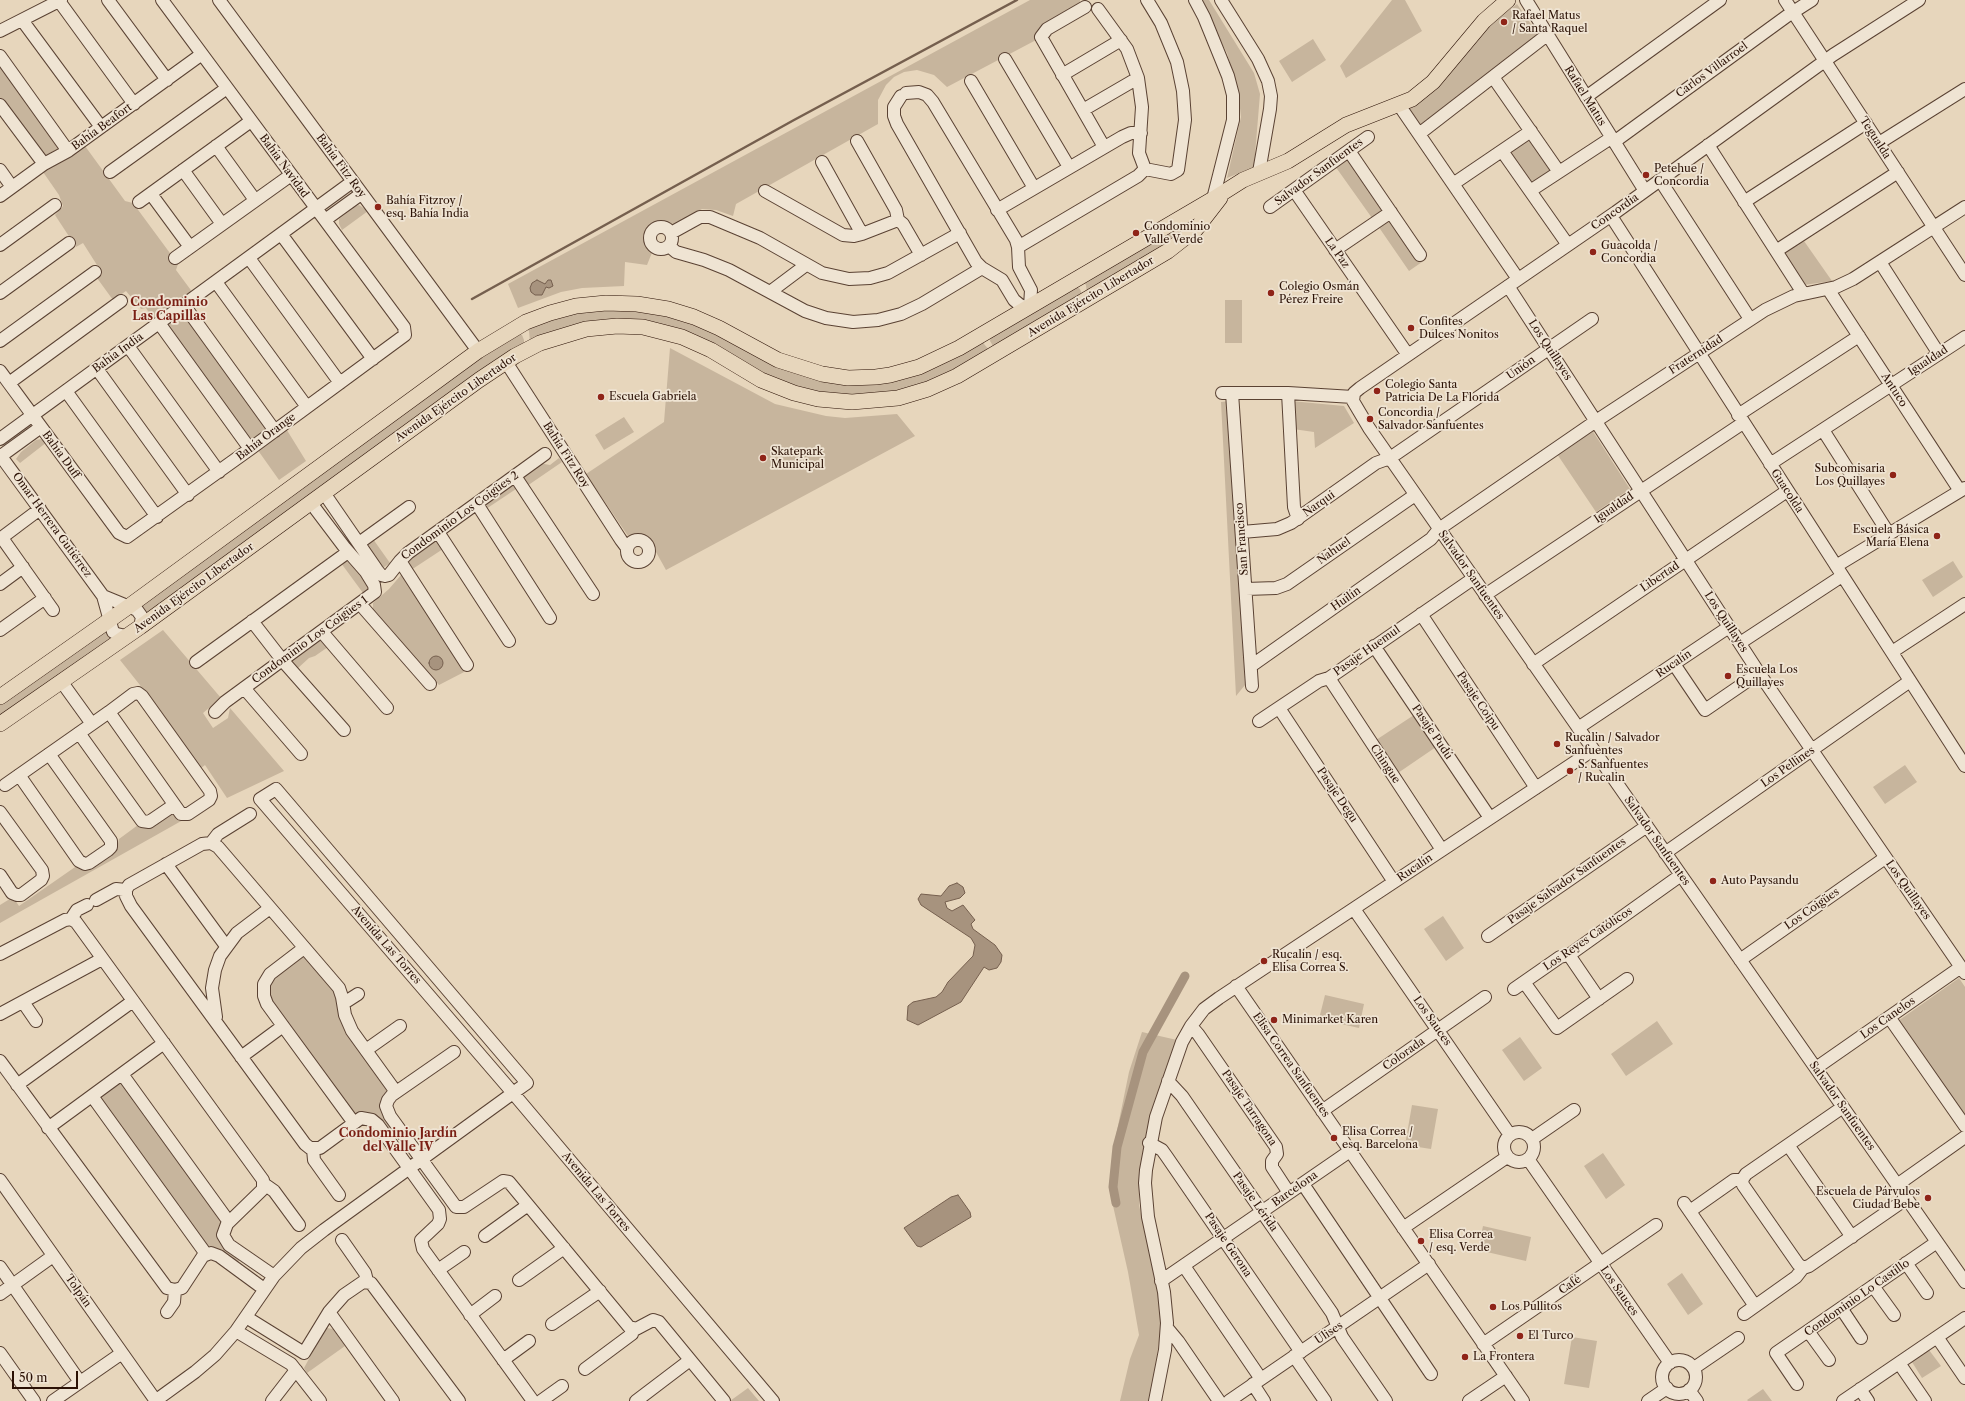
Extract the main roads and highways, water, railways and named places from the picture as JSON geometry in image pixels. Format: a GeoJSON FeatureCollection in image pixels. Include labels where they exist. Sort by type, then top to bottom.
{"type":"FeatureCollection","features":[{"type":"Feature","properties":{"kind":"main road"},"geometry":{"type":"LineString","coordinates":[[1229,188],[1259,172],[1288,161],[1341,128],[1399,105],[1426,89],[1484,21],[1508,0]]}},
{"type":"Feature","properties":{"kind":"main road","name":"Avenida Ejército Libertador"},"geometry":{"type":"LineString","coordinates":[[0,697],[128,607],[478,351],[513,329],[544,315],[576,306],[621,303],[652,306],[681,313],[707,322],[767,355],[792,366],[822,374],[862,378],[890,375],[919,367],[946,355],[1213,199],[1229,188]]}},
{"type":"Feature","properties":{"kind":"main road","name":"Avenida Ejército Libertador"},"geometry":{"type":"LineString","coordinates":[[0,724],[140,627],[506,362],[525,350],[555,337],[586,329],[618,326],[643,327],[682,337],[711,350],[761,380],[783,389],[818,398],[852,402],[898,398],[928,390],[957,376],[1183,241],[1202,222],[1229,188]]}},
{"type":"Feature","properties":{"kind":"main road"},"geometry":{"type":"LineString","coordinates":[[1072,282],[1079,284],[1084,290],[1083,302]]}},
{"type":"Feature","properties":{"kind":"main road"},"geometry":{"type":"LineString","coordinates":[[513,329],[520,331],[525,336],[527,343],[525,350]]}},
{"type":"Feature","properties":{"kind":"main road"},"geometry":{"type":"LineString","coordinates":[[986,332],[988,345],[998,352]]}},
{"type":"Feature","properties":{"kind":"waterway"},"geometry":{"type":"LineString","coordinates":[[472,299],[794,120],[1017,0]]}},
{"type":"Feature","properties":{"kind":"waterway"},"geometry":{"type":"LineString","coordinates":[[1116,1203],[1113,1187],[1117,1147],[1143,1052],[1185,976]]}},
{"type":"Feature","properties":{"kind":"place","name":"Rafael Matus / Santa Raquel"},"geometry":{"type":"Point","coordinates":[1504,22]}},
{"type":"Feature","properties":{"kind":"place","name":"Petehue / Concordia"},"geometry":{"type":"Point","coordinates":[1646,175]}},
{"type":"Feature","properties":{"kind":"place","name":"Bahía Fitzroy / esq. Bahía India"},"geometry":{"type":"Point","coordinates":[378,207]}},
{"type":"Feature","properties":{"kind":"place","name":"Condominio Valle Verde"},"geometry":{"type":"Point","coordinates":[1136,233]}},
{"type":"Feature","properties":{"kind":"place","name":"Guacolda / Concordia"},"geometry":{"type":"Point","coordinates":[1593,252]}},
{"type":"Feature","properties":{"kind":"place","name":"Colegio Osmán Pérez Freire"},"geometry":{"type":"Point","coordinates":[1271,293]}},
{"type":"Feature","properties":{"kind":"place","name":"Confites Dulces Nonitos"},"geometry":{"type":"Point","coordinates":[1411,328]}},
{"type":"Feature","properties":{"kind":"place","name":"Colegio Santa Patricia De La Florida"},"geometry":{"type":"Point","coordinates":[1377,391]}},
{"type":"Feature","properties":{"kind":"place","name":"Escuela Gabriela"},"geometry":{"type":"Point","coordinates":[601,397]}},
{"type":"Feature","properties":{"kind":"place","name":"Concordia / Salvador Sanfuentes"},"geometry":{"type":"Point","coordinates":[1370,419]}},
{"type":"Feature","properties":{"kind":"place","name":"Skatepark Municipal"},"geometry":{"type":"Point","coordinates":[763,458]}},
{"type":"Feature","properties":{"kind":"place","name":"Subcomisaria Los Quillayes"},"geometry":{"type":"Point","coordinates":[1893,475]}},
{"type":"Feature","properties":{"kind":"place","name":"Escuela Básica María Elena"},"geometry":{"type":"Point","coordinates":[1937,536]}},
{"type":"Feature","properties":{"kind":"place","name":"Escuela Los Quillayes"},"geometry":{"type":"Point","coordinates":[1728,676]}},
{"type":"Feature","properties":{"kind":"place","name":"Rucalin / Salvador Sanfuentes"},"geometry":{"type":"Point","coordinates":[1557,744]}},
{"type":"Feature","properties":{"kind":"place","name":"S. Sanfuentes / Rucalin"},"geometry":{"type":"Point","coordinates":[1570,771]}},
{"type":"Feature","properties":{"kind":"place","name":"Auto Paysandu"},"geometry":{"type":"Point","coordinates":[1713,881]}},
{"type":"Feature","properties":{"kind":"place","name":"Rucalín / esq. Elisa Correa S."},"geometry":{"type":"Point","coordinates":[1264,961]}},
{"type":"Feature","properties":{"kind":"place","name":"Minimarket Karen"},"geometry":{"type":"Point","coordinates":[1274,1020]}},
{"type":"Feature","properties":{"kind":"place","name":"Elisa Correa / esq. Barcelona"},"geometry":{"type":"Point","coordinates":[1334,1138]}},
{"type":"Feature","properties":{"kind":"place","name":"Escuela de Párvulos Ciudad Bebe"},"geometry":{"type":"Point","coordinates":[1928,1198]}},
{"type":"Feature","properties":{"kind":"place","name":"Elisa Correa / esq. Verde"},"geometry":{"type":"Point","coordinates":[1421,1241]}},
{"type":"Feature","properties":{"kind":"place","name":"Los Pullitos"},"geometry":{"type":"Point","coordinates":[1493,1307]}},
{"type":"Feature","properties":{"kind":"place","name":"El Turco"},"geometry":{"type":"Point","coordinates":[1520,1336]}},
{"type":"Feature","properties":{"kind":"place","name":"La Frontera"},"geometry":{"type":"Point","coordinates":[1465,1357]}},
{"type":"Feature","properties":{"kind":"district","name":"Condominio Las Capillas"},"geometry":{"type":"Point","coordinates":[169,310]}},
{"type":"Feature","properties":{"kind":"district","name":"Condominio Jardín del Valle IV"},"geometry":{"type":"Point","coordinates":[398,1141]}}]}
